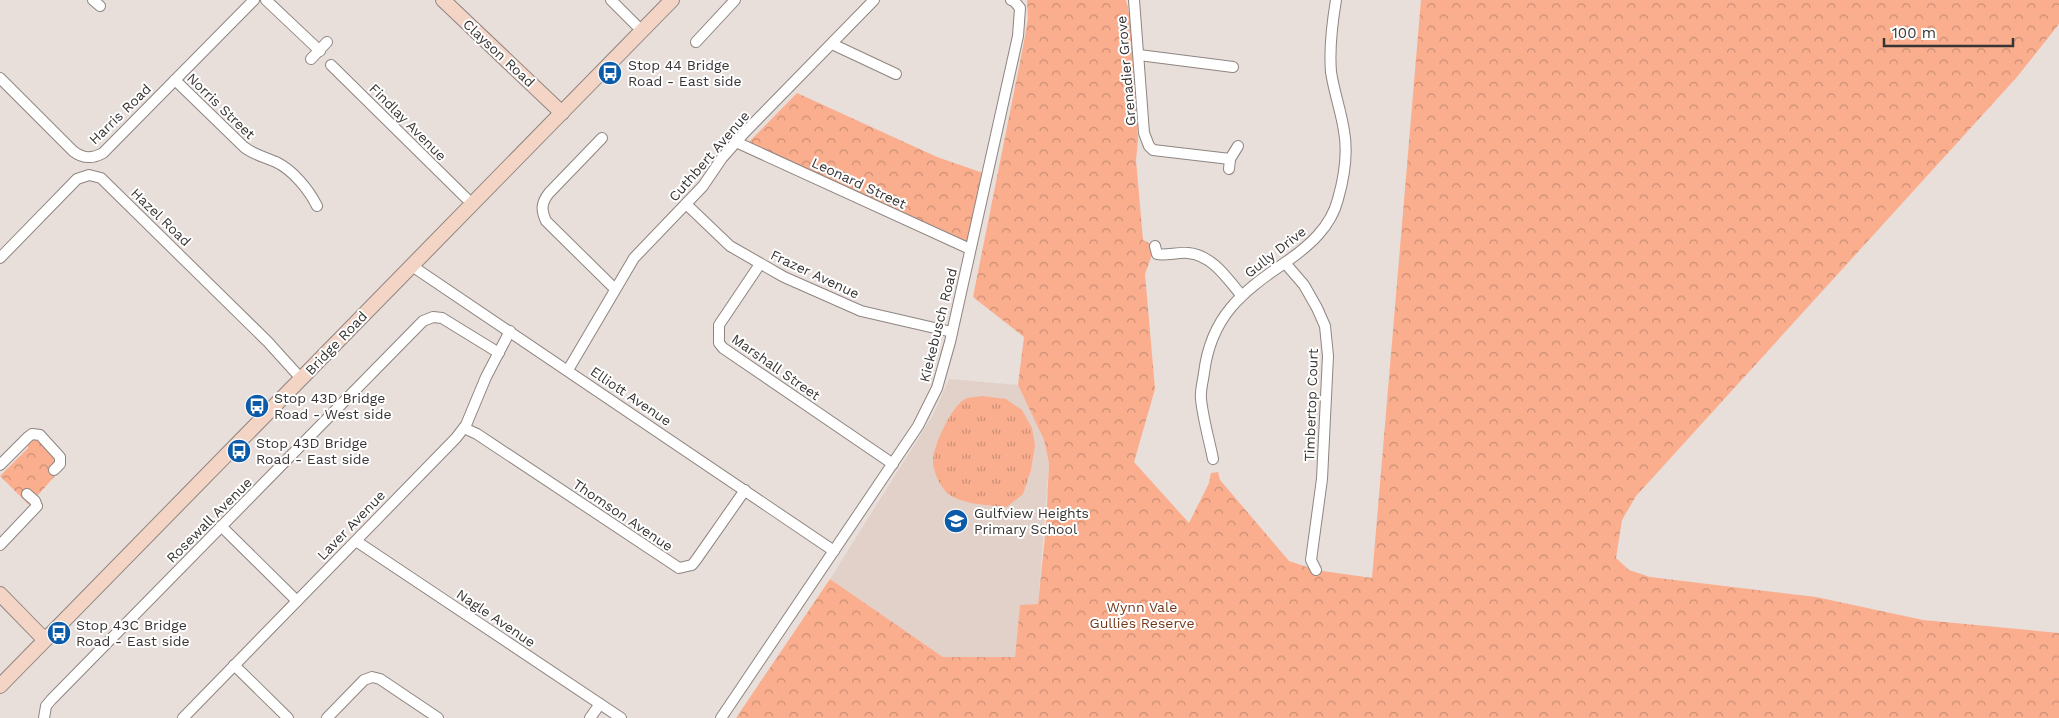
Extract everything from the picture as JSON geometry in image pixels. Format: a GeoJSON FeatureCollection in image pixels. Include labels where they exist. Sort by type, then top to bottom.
{"type":"FeatureCollection","features":[{"type":"Feature","properties":{"kind":"main road","name":"Clayson Road"},"geometry":{"type":"LineString","coordinates":[[443,0],[559,110]]}},
{"type":"Feature","properties":{"kind":"main road","name":"Bridge Road"},"geometry":{"type":"LineString","coordinates":[[639,28],[660,0]]}},
{"type":"Feature","properties":{"kind":"main road","name":"Bridge Road"},"geometry":{"type":"LineString","coordinates":[[0,686],[43,637],[469,201],[639,28],[672,0]]}},
{"type":"Feature","properties":{"kind":"main road"},"geometry":{"type":"LineString","coordinates":[[0,594],[43,637]]}},
{"type":"Feature","properties":{"kind":"main road","name":"Bridge Road"},"geometry":{"type":"LineString","coordinates":[[0,676],[43,637]]}},
{"type":"Feature","properties":{"kind":"street","name":"Harris Road"},"geometry":{"type":"LineString","coordinates":[[0,78],[73,151],[78,155],[88,158],[103,153],[254,0]]}},
{"type":"Feature","properties":{"kind":"street"},"geometry":{"type":"LineString","coordinates":[[266,0],[320,51]]}},
{"type":"Feature","properties":{"kind":"street"},"geometry":{"type":"LineString","coordinates":[[611,0],[639,28]]}},
{"type":"Feature","properties":{"kind":"street","name":"Cuthbert Avenue"},"geometry":{"type":"LineString","coordinates":[[568,370],[615,289],[641,250],[703,186],[722,158],[736,142],[874,0]]}},
{"type":"Feature","properties":{"kind":"street","name":"Kiekebusch Road"},"geometry":{"type":"LineString","coordinates":[[721,718],[893,464],[929,406],[944,366],[1018,36],[1021,13],[1018,4],[1013,0]]}},
{"type":"Feature","properties":{"kind":"street","name":"Grenadier Grove"},"geometry":{"type":"LineString","coordinates":[[1134,0],[1144,133],[1149,146],[1153,150],[1230,164],[1238,146]]}},
{"type":"Feature","properties":{"kind":"street","name":"Gully Drive"},"geometry":{"type":"LineString","coordinates":[[1213,459],[1201,397],[1205,362],[1223,316],[1241,295],[1306,248],[1321,233],[1330,219],[1338,200],[1346,155],[1345,133],[1332,72],[1330,41],[1336,0]]}},
{"type":"Feature","properties":{"kind":"street"},"geometry":{"type":"LineString","coordinates":[[696,42],[734,1]]}},
{"type":"Feature","properties":{"kind":"street"},"geometry":{"type":"LineString","coordinates":[[311,59],[327,42]]}},
{"type":"Feature","properties":{"kind":"street"},"geometry":{"type":"LineString","coordinates":[[832,44],[896,74]]}},
{"type":"Feature","properties":{"kind":"street"},"geometry":{"type":"LineString","coordinates":[[1139,55],[1233,66]]}},
{"type":"Feature","properties":{"kind":"street","name":"Findlay Avenue"},"geometry":{"type":"LineString","coordinates":[[331,65],[469,201]]}},
{"type":"Feature","properties":{"kind":"street","name":"Norris Street"},"geometry":{"type":"LineString","coordinates":[[175,80],[250,152],[284,167],[311,194],[317,206]]}},
{"type":"Feature","properties":{"kind":"street"},"geometry":{"type":"LineString","coordinates":[[602,138],[548,193],[542,208],[546,221],[615,289]]}},
{"type":"Feature","properties":{"kind":"street","name":"Leonard Street"},"geometry":{"type":"LineString","coordinates":[[736,142],[970,249]]}},
{"type":"Feature","properties":{"kind":"street","name":"Hazel Road"},"geometry":{"type":"LineString","coordinates":[[0,258],[77,179],[89,175],[101,178],[300,375]]}},
{"type":"Feature","properties":{"kind":"street","name":"Frazer Avenue"},"geometry":{"type":"LineString","coordinates":[[686,204],[730,246],[793,281],[861,311],[952,332]]}},
{"type":"Feature","properties":{"kind":"street"},"geometry":{"type":"LineString","coordinates":[[1155,246],[1157,254],[1160,255],[1170,252],[1190,253],[1205,258],[1218,268],[1241,295]]}},
{"type":"Feature","properties":{"kind":"street","name":"Timbertop Court"},"geometry":{"type":"LineString","coordinates":[[1285,263],[1304,285],[1318,308],[1325,326],[1328,356],[1322,479],[1306,564],[1316,570]]}},
{"type":"Feature","properties":{"kind":"street","name":"Elliott Avenue"},"geometry":{"type":"LineString","coordinates":[[408,264],[834,551]]}},
{"type":"Feature","properties":{"kind":"street","name":"Marshall Street"},"geometry":{"type":"LineString","coordinates":[[760,264],[719,325],[718,343],[893,464]]}},
{"type":"Feature","properties":{"kind":"street","name":"Rosewall Avenue"},"geometry":{"type":"LineString","coordinates":[[44,718],[46,706],[51,700],[423,321],[433,317],[442,318],[499,353]]}},
{"type":"Feature","properties":{"kind":"street","name":"Laver Avenue"},"geometry":{"type":"LineString","coordinates":[[183,718],[456,438],[464,428],[510,331]]}},
{"type":"Feature","properties":{"kind":"street","name":"Thomson Avenue"},"geometry":{"type":"LineString","coordinates":[[464,428],[477,434],[680,568],[692,565],[744,490]]}},
{"type":"Feature","properties":{"kind":"street"},"geometry":{"type":"LineString","coordinates":[[0,465],[28,436],[36,434],[40,435],[60,457],[60,464],[54,470]]}},
{"type":"Feature","properties":{"kind":"street"},"geometry":{"type":"LineString","coordinates":[[0,546],[37,506],[35,501],[27,494]]}},
{"type":"Feature","properties":{"kind":"street"},"geometry":{"type":"LineString","coordinates":[[221,526],[297,601]]}},
{"type":"Feature","properties":{"kind":"street","name":"Nagle Avenue"},"geometry":{"type":"LineString","coordinates":[[356,541],[621,718]]}},
{"type":"Feature","properties":{"kind":"street"},"geometry":{"type":"LineString","coordinates":[[234,665],[288,718]]}},
{"type":"Feature","properties":{"kind":"street"},"geometry":{"type":"LineString","coordinates":[[327,718],[364,680],[372,677],[380,679],[438,718]]}},
{"type":"Feature","properties":{"kind":"street"},"geometry":{"type":"LineString","coordinates":[[590,718],[600,704]]}},
{"type":"Feature","properties":{"kind":"shaded area","name":"Gulfview Heights Primary School"},"geometry":{"type":"Polygon","coordinates":[[[949,379],[1018,385],[1044,440],[1049,463],[1038,604],[1020,606],[1015,657],[943,657],[830,579],[933,415],[949,379]]]}},
{"type":"Feature","properties":{"kind":"green space","name":"Wynn Vale Gullies Reserve"},"geometry":{"type":"Polygon","coordinates":[[[1027,0],[1126,0],[1130,18],[1138,140],[1136,160],[1143,240],[1155,246],[1145,274],[1155,389],[1134,462],[1189,523],[1209,483],[1211,473],[1218,472],[1220,480],[1289,561],[1316,570],[1372,578],[1421,0],[2059,0],[2059,24],[2017,77],[1636,496],[1622,520],[1616,558],[1629,570],[1650,577],[1816,597],[1923,620],[2059,633],[2059,718],[736,718],[830,579],[943,657],[1015,657],[1020,605],[1038,604],[1046,526],[1049,463],[1044,440],[1018,385],[1024,337],[973,297],[1024,42],[1028,18],[1027,0]]]}},
{"type":"Feature","properties":{"kind":"green space"},"geometry":{"type":"Polygon","coordinates":[[[797,93],[937,157],[986,174],[970,249],[745,146],[797,93]]]}},
{"type":"Feature","properties":{"kind":"green space"},"geometry":{"type":"Polygon","coordinates":[[[982,396],[1006,399],[1022,410],[1032,428],[1035,445],[1031,470],[1023,494],[1007,507],[963,501],[950,495],[938,480],[934,470],[933,461],[936,446],[944,426],[955,408],[967,398],[982,396]]]}},
{"type":"Feature","properties":{"kind":"green space"},"geometry":{"type":"Polygon","coordinates":[[[36,439],[56,456],[55,464],[50,471],[55,476],[29,505],[0,476],[28,448],[27,444],[36,439]]]}},
{"type":"Feature","properties":{"kind":"place","name":"Stop 44 Bridge Road - East side"},"geometry":{"type":"Point","coordinates":[610,73]}},
{"type":"Feature","properties":{"kind":"place","name":"Stop 43D Bridge Road - West side"},"geometry":{"type":"Point","coordinates":[257,406]}},
{"type":"Feature","properties":{"kind":"place","name":"Stop 43D Bridge Road - East side"},"geometry":{"type":"Point","coordinates":[239,451]}},
{"type":"Feature","properties":{"kind":"place","name":"Gulfview Heights Primary School"},"geometry":{"type":"Point","coordinates":[956,521]}},
{"type":"Feature","properties":{"kind":"place","name":"Stop 43C Bridge Road - East side"},"geometry":{"type":"Point","coordinates":[59,633]}}]}
